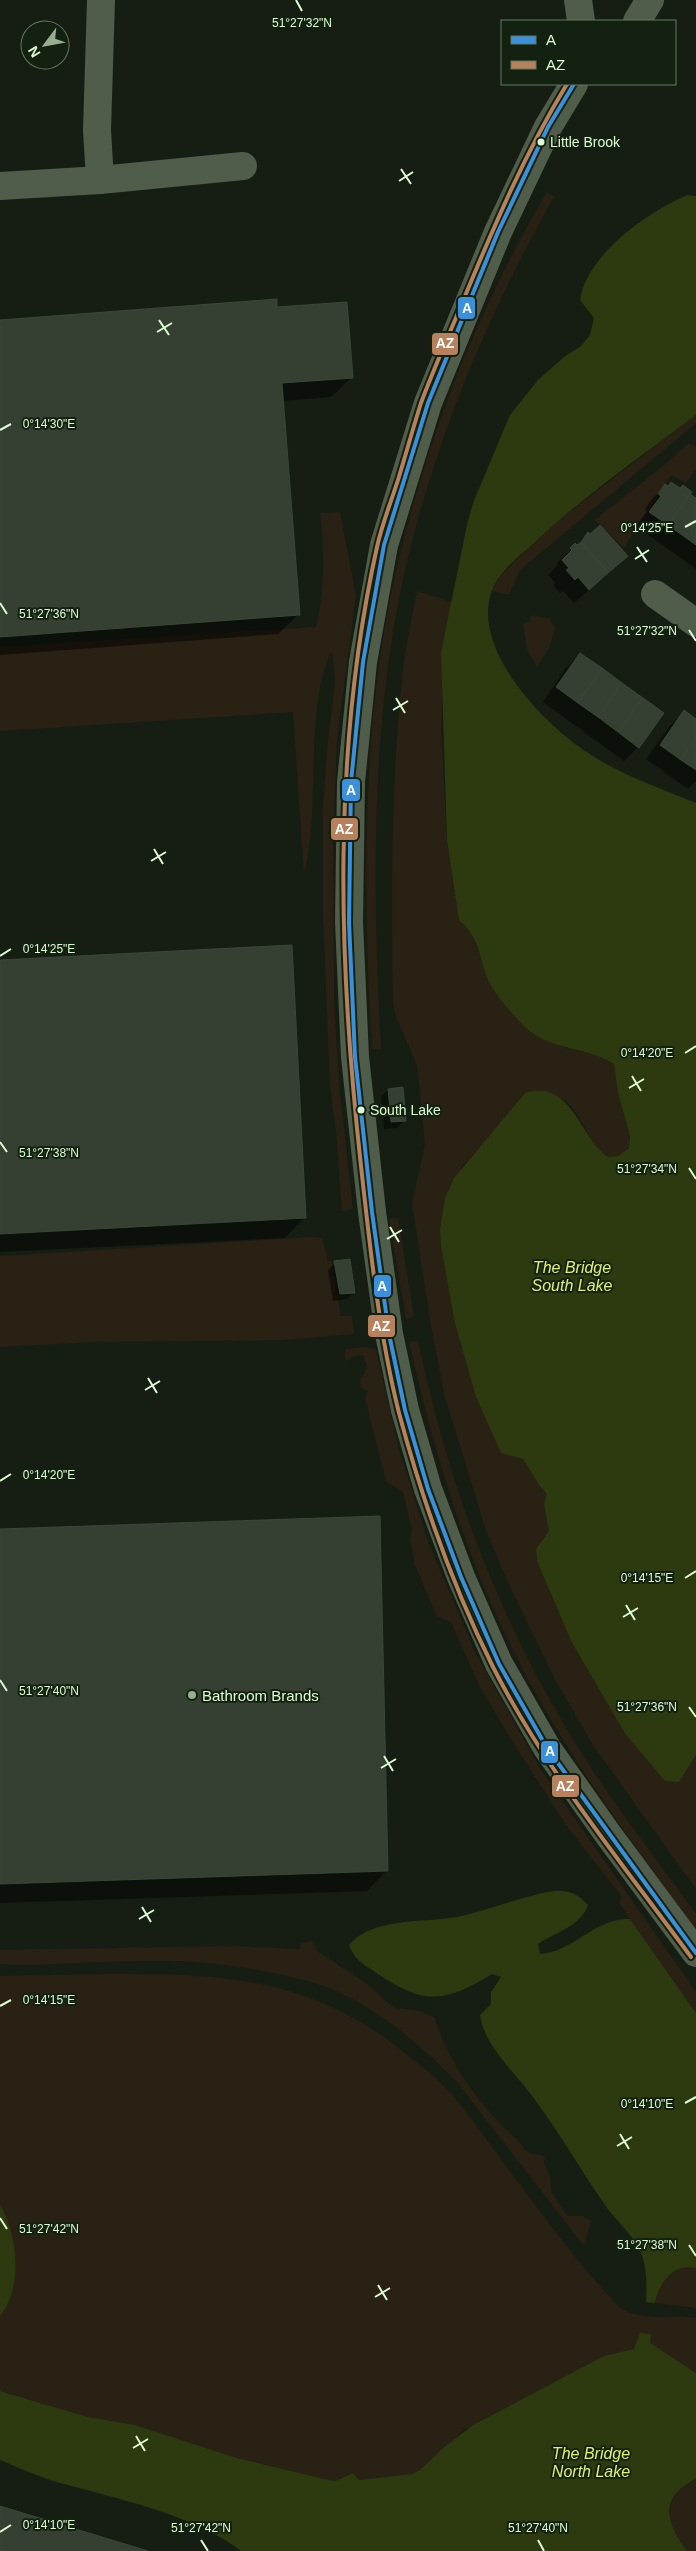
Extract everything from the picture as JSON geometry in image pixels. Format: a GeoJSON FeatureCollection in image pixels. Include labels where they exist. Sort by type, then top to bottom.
{"type":"FeatureCollection","features":[{"type":"Feature","properties":{"kind":"street"},"geometry":{"type":"LineString","coordinates":[[100,180],[97,130],[101,0]]}},
{"type":"Feature","properties":{"kind":"street"},"geometry":{"type":"LineString","coordinates":[[578,0],[580,20]]}},
{"type":"Feature","properties":{"kind":"street"},"geometry":{"type":"LineString","coordinates":[[638,20],[650,0]]}},
{"type":"Feature","properties":{"kind":"street"},"geometry":{"type":"LineString","coordinates":[[573,85],[548,127],[494,241],[428,403],[384,545],[363,662],[351,782],[349,922],[355,1057],[372,1212],[389,1334],[405,1410],[428,1489],[461,1577],[499,1664],[547,1748],[696,1953]]}},
{"type":"Feature","properties":{"kind":"street"},"geometry":{"type":"LineString","coordinates":[[0,186],[100,180],[243,166]]}},
{"type":"Feature","properties":{"kind":"street"},"geometry":{"type":"LineString","coordinates":[[655,594],[696,623]]}},
{"type":"Feature","properties":{"kind":"shaded area"},"geometry":{"type":"Polygon","coordinates":[[[547,192],[554,197],[509,282],[470,368],[453,413],[423,503],[410,549],[397,610],[387,672],[377,798],[376,924],[381,1049],[372,1049],[367,933],[367,814],[375,695],[383,637],[394,581],[406,530],[421,480],[455,380],[497,284],[547,192]]]}},
{"type":"Feature","properties":{"kind":"shaded area"},"geometry":{"type":"Polygon","coordinates":[[[696,415],[696,423],[520,570],[509,595],[492,591],[500,576],[551,526],[696,415]]]}},
{"type":"Feature","properties":{"kind":"shaded area"},"geometry":{"type":"Polygon","coordinates":[[[688,443],[696,447],[696,469],[686,483],[671,475],[624,548],[595,520],[668,462],[688,443]]]}},
{"type":"Feature","properties":{"kind":"shaded area"},"geometry":{"type":"Polygon","coordinates":[[[340,512],[356,596],[337,739],[333,843],[334,1004],[340,1093],[353,1209],[342,1211],[336,1131],[330,1086],[323,912],[323,809],[335,680],[332,653],[330,653],[321,682],[317,706],[313,803],[309,851],[304,875],[293,712],[0,731],[0,647],[316,627],[323,570],[320,513],[340,512]]]}},
{"type":"Feature","properties":{"kind":"shaded area"},"geometry":{"type":"Polygon","coordinates":[[[417,591],[452,602],[441,652],[443,674],[441,729],[447,840],[459,921],[470,929],[491,985],[566,1048],[601,1055],[614,1064],[618,1093],[630,1136],[629,1148],[618,1156],[608,1158],[595,1145],[570,1105],[555,1097],[525,1093],[487,1140],[462,1166],[440,1229],[441,1247],[455,1324],[476,1397],[501,1453],[523,1459],[539,1485],[548,1494],[544,1504],[549,1531],[536,1549],[537,1561],[571,1641],[626,1735],[665,1781],[679,1782],[696,1755],[696,1889],[593,1745],[556,1681],[509,1585],[486,1530],[445,1397],[431,1326],[412,1202],[425,1144],[417,1065],[395,1014],[393,1002],[392,877],[396,753],[404,660],[417,591]]]}},
{"type":"Feature","properties":{"kind":"shaded area"},"geometry":{"type":"Polygon","coordinates":[[[532,615],[550,619],[555,628],[549,648],[537,667],[527,649],[523,624],[529,622],[532,615]]]}},
{"type":"Feature","properties":{"kind":"shaded area"},"geometry":{"type":"Polygon","coordinates":[[[398,1218],[414,1317],[406,1319],[389,1219],[398,1218]]]}},
{"type":"Feature","properties":{"kind":"shaded area"},"geometry":{"type":"Polygon","coordinates":[[[313,1237],[322,1238],[328,1261],[331,1261],[341,1316],[352,1316],[354,1334],[284,1340],[95,1342],[0,1347],[0,1256],[313,1237]]]}},
{"type":"Feature","properties":{"kind":"shaded area"},"geometry":{"type":"Polygon","coordinates":[[[418,1341],[430,1393],[459,1493],[476,1542],[518,1638],[542,1685],[583,1755],[696,1914],[696,1930],[614,1816],[556,1729],[495,1612],[460,1525],[433,1436],[409,1342],[418,1341]]]}},
{"type":"Feature","properties":{"kind":"shaded area"},"geometry":{"type":"Polygon","coordinates":[[[365,1347],[376,1349],[399,1450],[429,1544],[475,1652],[541,1770],[696,1992],[696,2013],[619,1903],[622,1897],[566,1825],[509,1736],[480,1687],[451,1622],[437,1617],[415,1565],[410,1540],[412,1530],[403,1492],[386,1481],[365,1399],[368,1391],[361,1387],[360,1379],[366,1368],[365,1359],[363,1355],[354,1356],[345,1362],[345,1349],[365,1347]]]}},
{"type":"Feature","properties":{"kind":"shaded area"},"geometry":{"type":"Polygon","coordinates":[[[312,1941],[317,1951],[367,1984],[394,2008],[420,2011],[434,2017],[440,2034],[457,2068],[478,2099],[526,2150],[545,2157],[544,2163],[550,2177],[551,2191],[567,2216],[583,2216],[591,2221],[584,2246],[457,2082],[413,2041],[379,2015],[343,1994],[291,1977],[211,1963],[130,1961],[0,1964],[0,1950],[231,1946],[299,1949],[302,1943],[312,1941]]]}},
{"type":"Feature","properties":{"kind":"shaded area"},"geometry":{"type":"Polygon","coordinates":[[[107,1974],[190,1976],[228,1979],[265,1985],[300,1994],[336,2009],[371,2028],[427,2070],[453,2096],[473,2120],[556,2233],[620,2308],[631,2313],[649,2317],[696,2318],[696,2373],[689,2371],[650,2343],[560,2379],[473,2425],[464,2430],[420,2470],[412,2474],[359,2480],[353,2473],[335,2481],[237,2458],[135,2425],[88,2417],[0,2391],[0,2316],[9,2301],[15,2267],[10,2229],[0,2205],[0,1976],[107,1974]]]}},
{"type":"Feature","properties":{"kind":"shaded area"},"geometry":{"type":"Polygon","coordinates":[[[690,2266],[696,2268],[696,2308],[655,2303],[659,2289],[666,2278],[676,2271],[690,2266]]]}},
{"type":"Feature","properties":{"kind":"shaded area"},"geometry":{"type":"Polygon","coordinates":[[[696,2479],[696,2551],[687,2551],[674,2531],[670,2512],[671,2503],[684,2486],[696,2479]]]}},
{"type":"Feature","properties":{"kind":"water","name":"The Bridge South Lake"},"geometry":{"type":"Polygon","coordinates":[[[687,195],[696,196],[696,415],[592,493],[552,526],[500,576],[489,600],[489,626],[498,653],[513,679],[532,704],[554,726],[576,745],[608,765],[696,803],[696,1755],[679,1782],[665,1781],[626,1735],[571,1641],[537,1561],[536,1549],[549,1531],[544,1504],[547,1494],[539,1485],[523,1459],[501,1453],[476,1397],[455,1324],[441,1247],[440,1229],[445,1198],[454,1178],[525,1093],[541,1091],[553,1094],[564,1102],[598,1148],[608,1157],[618,1156],[629,1148],[630,1136],[618,1093],[614,1064],[592,1054],[544,1040],[524,1026],[493,989],[486,976],[475,941],[466,927],[459,921],[447,840],[441,652],[473,503],[510,415],[538,380],[564,357],[581,346],[590,335],[594,318],[580,300],[585,283],[606,251],[637,224],[687,195]]]}},
{"type":"Feature","properties":{"kind":"water"},"geometry":{"type":"Polygon","coordinates":[[[553,1891],[563,1891],[572,1894],[588,1905],[585,1912],[574,1923],[538,1944],[540,1954],[552,1952],[563,1947],[606,1923],[630,1919],[696,2013],[696,2268],[680,2269],[668,2276],[660,2288],[655,2303],[646,2302],[645,2271],[638,2246],[605,2205],[547,2116],[498,2054],[486,2035],[480,2015],[491,2004],[491,1992],[501,1977],[492,1974],[461,1991],[447,1995],[435,1997],[422,1995],[394,1984],[360,1962],[349,1945],[359,1936],[385,1925],[457,1917],[553,1891]]]}},
{"type":"Feature","properties":{"kind":"water"},"geometry":{"type":"Polygon","coordinates":[[[0,2205],[11,2231],[14,2246],[15,2276],[12,2291],[0,2316],[0,2205]]]}},
{"type":"Feature","properties":{"kind":"water","name":"The Bridge North Lake"},"geometry":{"type":"Polygon","coordinates":[[[640,2333],[651,2334],[650,2343],[696,2373],[696,2479],[684,2486],[676,2494],[671,2502],[669,2511],[674,2530],[687,2551],[241,2551],[221,2537],[174,2516],[50,2480],[0,2460],[0,2391],[88,2417],[135,2425],[237,2458],[320,2478],[335,2481],[353,2473],[359,2480],[412,2474],[420,2470],[443,2448],[473,2425],[604,2356],[634,2349],[640,2333]]]}},
{"type":"Feature","properties":{"kind":"building"},"geometry":{"type":"Polygon","coordinates":[[[277,299],[277,307],[347,302],[353,378],[282,383],[300,615],[0,637],[0,320],[277,299]]]}},
{"type":"Feature","properties":{"kind":"building"},"geometry":{"type":"Polygon","coordinates":[[[671,482],[680,488],[683,485],[692,492],[668,525],[649,512],[661,496],[658,494],[665,484],[668,486],[671,482]]]}},
{"type":"Feature","properties":{"kind":"building"},"geometry":{"type":"Polygon","coordinates":[[[690,494],[696,498],[696,522],[685,537],[668,525],[690,494]]]}},
{"type":"Feature","properties":{"kind":"building"},"geometry":{"type":"Polygon","coordinates":[[[696,522],[696,545],[685,537],[696,522]]]}},
{"type":"Feature","properties":{"kind":"building"},"geometry":{"type":"Polygon","coordinates":[[[600,525],[628,556],[608,573],[581,542],[588,532],[590,534],[600,525]]]}},
{"type":"Feature","properties":{"kind":"building"},"geometry":{"type":"Polygon","coordinates":[[[581,542],[608,573],[589,590],[578,577],[575,580],[566,570],[569,568],[562,560],[572,550],[570,548],[575,543],[577,545],[581,542]]]}},
{"type":"Feature","properties":{"kind":"building"},"geometry":{"type":"Polygon","coordinates":[[[580,653],[602,668],[578,703],[556,687],[580,653]]]}},
{"type":"Feature","properties":{"kind":"building"},"geometry":{"type":"Polygon","coordinates":[[[602,668],[622,683],[598,717],[578,703],[602,668]]]}},
{"type":"Feature","properties":{"kind":"building"},"geometry":{"type":"Polygon","coordinates":[[[622,683],[643,698],[618,732],[598,717],[622,683]]]}},
{"type":"Feature","properties":{"kind":"building"},"geometry":{"type":"Polygon","coordinates":[[[643,698],[664,713],[639,748],[618,732],[643,698]]]}},
{"type":"Feature","properties":{"kind":"building"},"geometry":{"type":"Polygon","coordinates":[[[684,710],[696,719],[696,738],[681,760],[660,745],[684,710]]]}},
{"type":"Feature","properties":{"kind":"building"},"geometry":{"type":"Polygon","coordinates":[[[696,738],[696,770],[681,760],[696,738]]]}},
{"type":"Feature","properties":{"kind":"building"},"geometry":{"type":"Polygon","coordinates":[[[292,945],[306,1218],[0,1234],[0,960],[292,945]]]}},
{"type":"Feature","properties":{"kind":"building"},"geometry":{"type":"Polygon","coordinates":[[[403,1087],[406,1121],[391,1122],[388,1089],[403,1087]]]}},
{"type":"Feature","properties":{"kind":"building"},"geometry":{"type":"Polygon","coordinates":[[[350,1259],[355,1293],[340,1294],[334,1261],[350,1259]]]}},
{"type":"Feature","properties":{"kind":"building","name":"Bathroom Brands"},"geometry":{"type":"Polygon","coordinates":[[[380,1516],[388,1871],[0,1884],[0,1529],[380,1516]]]}},
{"type":"Feature","properties":{"kind":"building"},"geometry":{"type":"Polygon","coordinates":[[[0,2506],[148,2551],[0,2551],[0,2506]]]}},
{"type":"Feature","properties":{"kind":"transit line","name":"AZ"},"geometry":{"type":"LineString","coordinates":[[566,85],[537,136],[511,190],[436,364],[421,403],[381,530],[362,623],[352,700],[346,778],[344,933],[347,1011],[364,1197],[386,1352],[399,1413],[428,1510],[478,1637],[514,1705],[586,1816],[691,1957]]}},
{"type":"Feature","properties":{"kind":"transit line","name":"A"},"geometry":{"type":"LineString","coordinates":[[573,85],[548,127],[498,232],[428,403],[384,545],[363,662],[351,782],[349,922],[355,1057],[372,1212],[389,1334],[405,1410],[428,1489],[461,1577],[499,1664],[547,1748],[696,1953]]}},
{"type":"Feature","properties":{"kind":"place","name":"Little Brook"},"geometry":{"type":"Point","coordinates":[541,142]}},
{"type":"Feature","properties":{"kind":"place","name":"South Lake"},"geometry":{"type":"Point","coordinates":[361,1110]}},
{"type":"Feature","properties":{"kind":"place","name":"Bathroom Brands"},"geometry":{"type":"Point","coordinates":[192,1695]}}]}
